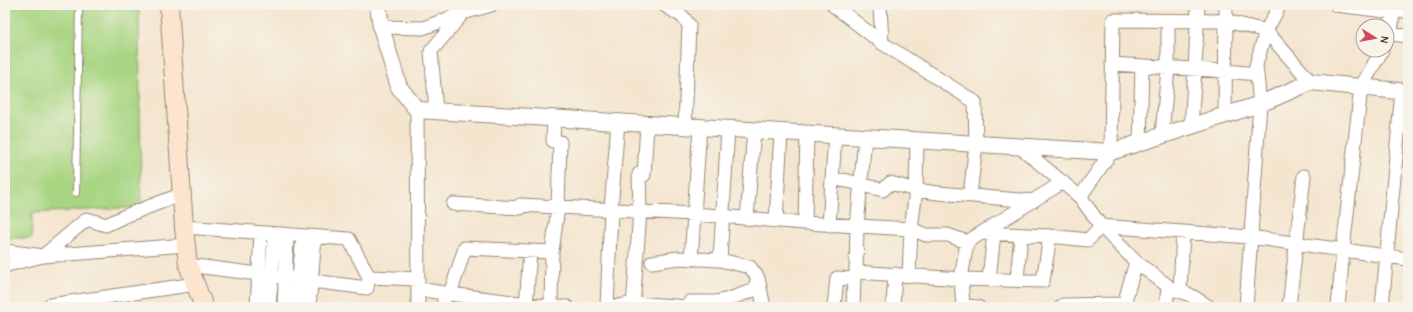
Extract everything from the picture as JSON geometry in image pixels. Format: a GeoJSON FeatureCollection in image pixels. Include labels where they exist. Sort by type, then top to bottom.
{"type":"FeatureCollection","features":[{"type":"Feature","properties":{"kind":"main road"},"geometry":{"type":"LineString","coordinates":[[169,5],[184,227],[188,265],[204,307]]}},
{"type":"Feature","properties":{"kind":"street"},"geometry":{"type":"LineString","coordinates":[[378,5],[381,27],[399,87],[417,110],[418,307]]}},
{"type":"Feature","properties":{"kind":"street"},"geometry":{"type":"LineString","coordinates":[[381,27],[423,28],[458,9],[491,5]]}},
{"type":"Feature","properties":{"kind":"street"},"geometry":{"type":"LineString","coordinates":[[664,5],[682,16],[689,25],[694,214],[691,259]]}},
{"type":"Feature","properties":{"kind":"street"},"geometry":{"type":"LineString","coordinates":[[833,5],[882,43],[975,102],[976,144],[970,195]]}},
{"type":"Feature","properties":{"kind":"street"},"geometry":{"type":"LineString","coordinates":[[880,5],[882,43]]}},
{"type":"Feature","properties":{"kind":"street"},"geometry":{"type":"LineString","coordinates":[[1191,126],[1198,5]]}},
{"type":"Feature","properties":{"kind":"street"},"geometry":{"type":"LineString","coordinates":[[1225,115],[1226,5]]}},
{"type":"Feature","properties":{"kind":"street"},"geometry":{"type":"LineString","coordinates":[[1246,307],[1260,104],[1256,65],[1266,31],[1280,5]]}},
{"type":"Feature","properties":{"kind":"street"},"geometry":{"type":"LineString","coordinates":[[1336,5],[1408,10]]}},
{"type":"Feature","properties":{"kind":"street"},"geometry":{"type":"LineString","coordinates":[[1393,18],[1395,8]]}},
{"type":"Feature","properties":{"kind":"street"},"geometry":{"type":"LineString","coordinates":[[436,111],[431,51],[458,9]]}},
{"type":"Feature","properties":{"kind":"street"},"geometry":{"type":"LineString","coordinates":[[1080,197],[1111,152],[1113,20],[1198,22],[1226,21],[1266,31],[1311,82]]}},
{"type":"Feature","properties":{"kind":"street"},"geometry":{"type":"LineString","coordinates":[[1162,136],[1168,68],[1168,21]]}},
{"type":"Feature","properties":{"kind":"street"},"geometry":{"type":"LineString","coordinates":[[1395,37],[1408,36]]}},
{"type":"Feature","properties":{"kind":"street"},"geometry":{"type":"LineString","coordinates":[[1338,307],[1361,87],[1377,58]]}},
{"type":"Feature","properties":{"kind":"street"},"geometry":{"type":"LineString","coordinates":[[1112,64],[1257,74]]}},
{"type":"Feature","properties":{"kind":"street"},"geometry":{"type":"LineString","coordinates":[[1140,142],[1142,66]]}},
{"type":"Feature","properties":{"kind":"street"},"geometry":{"type":"LineString","coordinates":[[417,110],[1111,152],[1260,104],[1311,82],[1405,92],[1386,256],[1382,307]]}},
{"type":"Feature","properties":{"kind":"street"},"geometry":{"type":"LineString","coordinates":[[551,307],[552,252],[558,207],[560,142],[553,141],[554,118]]}},
{"type":"Feature","properties":{"kind":"street"},"geometry":{"type":"LineString","coordinates":[[607,307],[611,210],[618,122]]}},
{"type":"Feature","properties":{"kind":"street"},"geometry":{"type":"LineString","coordinates":[[633,305],[640,211],[639,174],[644,175],[647,124]]}},
{"type":"Feature","properties":{"kind":"street"},"geometry":{"type":"LineString","coordinates":[[720,260],[728,128]]}},
{"type":"Feature","properties":{"kind":"street"},"geometry":{"type":"LineString","coordinates":[[747,218],[754,130]]}},
{"type":"Feature","properties":{"kind":"street"},"geometry":{"type":"LineString","coordinates":[[776,221],[781,132]]}},
{"type":"Feature","properties":{"kind":"street"},"geometry":{"type":"LineString","coordinates":[[805,223],[807,133]]}},
{"type":"Feature","properties":{"kind":"street"},"geometry":{"type":"LineString","coordinates":[[829,225],[835,135]]}},
{"type":"Feature","properties":{"kind":"street"},"geometry":{"type":"LineString","coordinates":[[853,307],[857,226],[864,137]]}},
{"type":"Feature","properties":{"kind":"street"},"geometry":{"type":"LineString","coordinates":[[909,275],[911,230],[916,190],[917,140]]}},
{"type":"Feature","properties":{"kind":"street"},"geometry":{"type":"LineString","coordinates":[[1019,146],[1080,197],[1101,226],[1136,262],[1168,286],[1198,300],[1209,307]]}},
{"type":"Feature","properties":{"kind":"street"},"geometry":{"type":"LineString","coordinates":[[1289,307],[1304,176]]}},
{"type":"Feature","properties":{"kind":"street"},"geometry":{"type":"LineString","coordinates":[[832,179],[861,184],[883,190],[890,183],[916,190],[938,193],[1033,201]]}},
{"type":"Feature","properties":{"kind":"street"},"geometry":{"type":"LineString","coordinates":[[453,204],[521,208],[520,205],[722,216],[911,230],[926,235],[948,235],[967,242],[988,233],[1063,182]]}},
{"type":"Feature","properties":{"kind":"street"},"geometry":{"type":"LineString","coordinates":[[5,268],[7,266],[43,256],[87,219],[106,225],[182,194]]}},
{"type":"Feature","properties":{"kind":"street"},"geometry":{"type":"LineString","coordinates":[[1101,226],[1250,237],[1408,259]]}},
{"type":"Feature","properties":{"kind":"street"},"geometry":{"type":"LineString","coordinates":[[988,233],[1050,236],[1088,240],[1101,226]]}},
{"type":"Feature","properties":{"kind":"street"},"geometry":{"type":"LineString","coordinates":[[184,227],[349,239],[369,277],[367,288],[188,265]]}},
{"type":"Feature","properties":{"kind":"street"},"geometry":{"type":"LineString","coordinates":[[1166,307],[1174,289],[1183,232]]}},
{"type":"Feature","properties":{"kind":"street"},"geometry":{"type":"LineString","coordinates":[[257,307],[261,233]]}},
{"type":"Feature","properties":{"kind":"street"},"geometry":{"type":"LineString","coordinates":[[988,233],[989,280]]}},
{"type":"Feature","properties":{"kind":"street"},"geometry":{"type":"LineString","coordinates":[[269,307],[272,276],[281,234]]}},
{"type":"Feature","properties":{"kind":"street"},"geometry":{"type":"LineString","coordinates":[[281,234],[285,278],[284,307]]}},
{"type":"Feature","properties":{"kind":"street"},"geometry":{"type":"LineString","coordinates":[[1017,280],[1021,235]]}},
{"type":"Feature","properties":{"kind":"street"},"geometry":{"type":"LineString","coordinates":[[296,307],[305,280],[309,236]]}},
{"type":"Feature","properties":{"kind":"street"},"geometry":{"type":"LineString","coordinates":[[834,307],[837,278],[895,274],[961,279],[1043,281],[1050,236]]}},
{"type":"Feature","properties":{"kind":"street"},"geometry":{"type":"LineString","coordinates":[[967,242],[961,279],[963,306],[978,307]]}},
{"type":"Feature","properties":{"kind":"street"},"geometry":{"type":"LineString","coordinates":[[5,252],[43,256],[186,245]]}},
{"type":"Feature","properties":{"kind":"street"},"geometry":{"type":"LineString","coordinates":[[444,307],[447,293],[465,248],[552,252]]}},
{"type":"Feature","properties":{"kind":"street"},"geometry":{"type":"LineString","coordinates":[[526,305],[530,251]]}},
{"type":"Feature","properties":{"kind":"street"},"geometry":{"type":"LineString","coordinates":[[652,262],[678,258],[720,260],[750,267],[758,278],[764,307]]}},
{"type":"Feature","properties":{"kind":"street"},"geometry":{"type":"LineString","coordinates":[[1061,307],[1064,305],[1104,306],[1124,304],[1136,262]]}},
{"type":"Feature","properties":{"kind":"street"},"geometry":{"type":"LineString","coordinates":[[893,307],[895,274]]}},
{"type":"Feature","properties":{"kind":"street"},"geometry":{"type":"LineString","coordinates":[[369,277],[418,284],[447,293],[526,305],[567,307]]}},
{"type":"Feature","properties":{"kind":"street"},"geometry":{"type":"LineString","coordinates":[[613,307],[633,305],[688,307],[690,302],[715,302],[729,299],[754,290],[758,278]]}},
{"type":"Feature","properties":{"kind":"street"},"geometry":{"type":"LineString","coordinates":[[305,280],[309,307]]}},
{"type":"Feature","properties":{"kind":"street"},"geometry":{"type":"LineString","coordinates":[[50,305],[196,284]]}},
{"type":"Feature","properties":{"kind":"lane"},"geometry":{"type":"LineString","coordinates":[[76,193],[79,5]]}},
{"type":"Feature","properties":{"kind":"green space"},"geometry":{"type":"Polygon","coordinates":[[[5,5],[139,5],[141,207],[32,213],[32,238],[5,238],[5,5]]]}}]}
